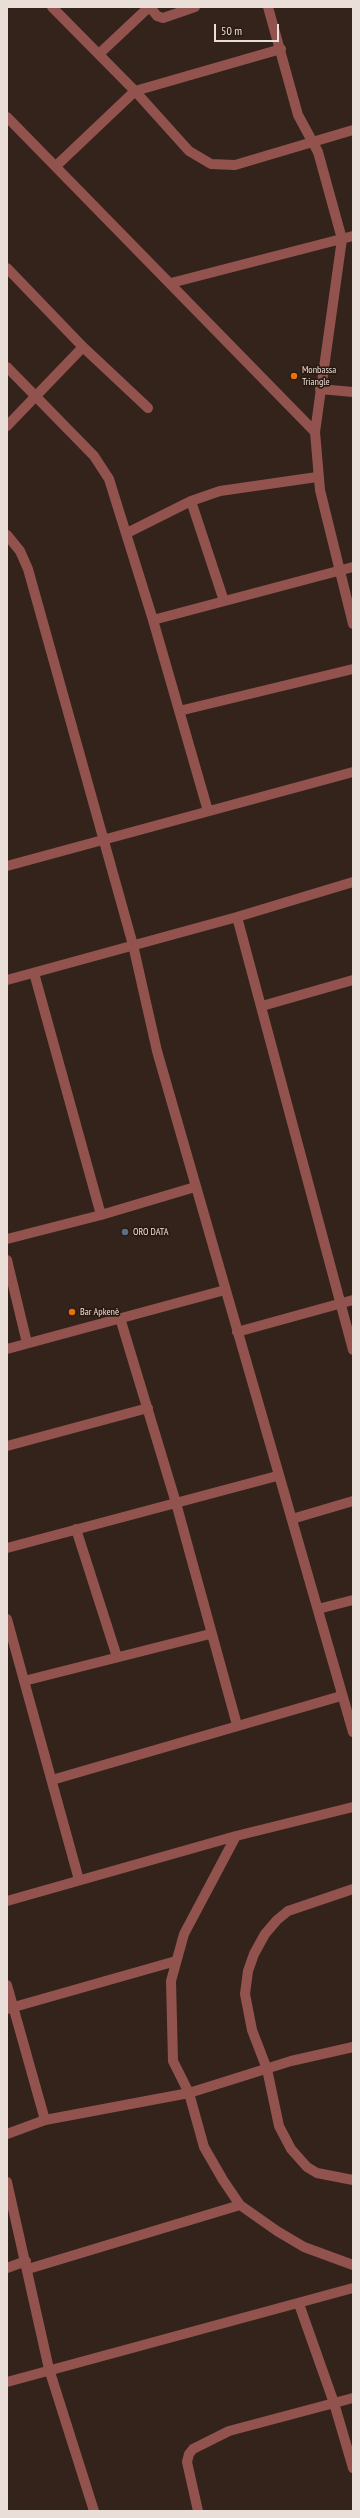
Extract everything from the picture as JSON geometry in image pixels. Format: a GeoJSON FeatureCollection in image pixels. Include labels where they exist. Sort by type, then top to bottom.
{"type":"FeatureCollection","features":[{"type":"Feature","properties":{"kind":"street"},"geometry":{"type":"LineString","coordinates":[[52,7],[135,91],[189,151],[211,164],[235,165],[312,140],[353,130]]}},
{"type":"Feature","properties":{"kind":"street"},"geometry":{"type":"LineString","coordinates":[[99,54],[150,7],[157,16],[163,18],[196,7]]}},
{"type":"Feature","properties":{"kind":"street"},"geometry":{"type":"LineString","coordinates":[[268,7],[281,49],[298,115],[312,140],[323,170],[342,239],[320,389],[316,432],[317,477],[353,624]]}},
{"type":"Feature","properties":{"kind":"street"},"geometry":{"type":"LineString","coordinates":[[56,166],[135,91],[281,49]]}},
{"type":"Feature","properties":{"kind":"street"},"geometry":{"type":"LineString","coordinates":[[7,116],[316,432]]}},
{"type":"Feature","properties":{"kind":"street"},"geometry":{"type":"LineString","coordinates":[[171,283],[353,236]]}},
{"type":"Feature","properties":{"kind":"street"},"geometry":{"type":"LineString","coordinates":[[7,268],[83,347],[148,408]]}},
{"type":"Feature","properties":{"kind":"street"},"geometry":{"type":"LineString","coordinates":[[7,426],[83,347]]}},
{"type":"Feature","properties":{"kind":"street"},"geometry":{"type":"LineString","coordinates":[[7,367],[101,466],[109,479],[153,620],[208,811]]}},
{"type":"Feature","properties":{"kind":"street"},"geometry":{"type":"LineString","coordinates":[[320,389],[353,392]]}},
{"type":"Feature","properties":{"kind":"street"},"geometry":{"type":"LineString","coordinates":[[127,533],[191,501],[220,491],[317,477]]}},
{"type":"Feature","properties":{"kind":"street"},"geometry":{"type":"LineString","coordinates":[[191,501],[224,601]]}},
{"type":"Feature","properties":{"kind":"street"},"geometry":{"type":"LineString","coordinates":[[7,534],[20,551],[28,569],[133,945],[157,1051],[277,1476],[292,1519],[341,1696],[353,1732]]}},
{"type":"Feature","properties":{"kind":"street"},"geometry":{"type":"LineString","coordinates":[[153,620],[353,567]]}},
{"type":"Feature","properties":{"kind":"street"},"geometry":{"type":"LineString","coordinates":[[179,711],[353,669]]}},
{"type":"Feature","properties":{"kind":"street"},"geometry":{"type":"LineString","coordinates":[[7,866],[104,838],[353,772]]}},
{"type":"Feature","properties":{"kind":"street"},"geometry":{"type":"LineString","coordinates":[[7,980],[237,917],[353,882]]}},
{"type":"Feature","properties":{"kind":"street"},"geometry":{"type":"LineString","coordinates":[[237,917],[262,1006],[297,1148],[353,1350]]}},
{"type":"Feature","properties":{"kind":"street"},"geometry":{"type":"LineString","coordinates":[[34,973],[100,1215]]}},
{"type":"Feature","properties":{"kind":"street"},"geometry":{"type":"LineString","coordinates":[[262,1006],[353,980]]}},
{"type":"Feature","properties":{"kind":"street"},"geometry":{"type":"LineString","coordinates":[[7,1239],[100,1215],[196,1187]]}},
{"type":"Feature","properties":{"kind":"street"},"geometry":{"type":"LineString","coordinates":[[7,1260],[27,1343]]}},
{"type":"Feature","properties":{"kind":"street"},"geometry":{"type":"LineString","coordinates":[[7,1348],[225,1290]]}},
{"type":"Feature","properties":{"kind":"street"},"geometry":{"type":"LineString","coordinates":[[237,1332],[353,1300]]}},
{"type":"Feature","properties":{"kind":"street"},"geometry":{"type":"LineString","coordinates":[[120,1318],[176,1503],[210,1634],[237,1725]]}},
{"type":"Feature","properties":{"kind":"street"},"geometry":{"type":"LineString","coordinates":[[7,1446],[148,1408]]}},
{"type":"Feature","properties":{"kind":"street"},"geometry":{"type":"LineString","coordinates":[[7,1548],[277,1476]]}},
{"type":"Feature","properties":{"kind":"street"},"geometry":{"type":"LineString","coordinates":[[292,1519],[353,1501]]}},
{"type":"Feature","properties":{"kind":"street"},"geometry":{"type":"LineString","coordinates":[[76,1529],[117,1657]]}},
{"type":"Feature","properties":{"kind":"street"},"geometry":{"type":"LineString","coordinates":[[318,1609],[353,1600]]}},
{"type":"Feature","properties":{"kind":"street"},"geometry":{"type":"LineString","coordinates":[[7,1618],[9,1635],[24,1681],[79,1880]]}},
{"type":"Feature","properties":{"kind":"street"},"geometry":{"type":"LineString","coordinates":[[24,1681],[210,1634]]}},
{"type":"Feature","properties":{"kind":"street"},"geometry":{"type":"LineString","coordinates":[[52,1780],[341,1696]]}},
{"type":"Feature","properties":{"kind":"street"},"geometry":{"type":"LineString","coordinates":[[7,1901],[236,1836],[353,1807]]}},
{"type":"Feature","properties":{"kind":"street"},"geometry":{"type":"LineString","coordinates":[[236,1836],[192,1918],[176,1961],[171,1981],[173,2061],[189,2093],[204,2147],[240,2205],[304,2247],[353,2265]]}},
{"type":"Feature","properties":{"kind":"street"},"geometry":{"type":"LineString","coordinates":[[353,1889],[288,1911],[265,1934],[254,1954],[246,1982],[246,2000],[252,2030],[266,2069],[279,2126],[299,2160],[317,2173],[353,2180]]}},
{"type":"Feature","properties":{"kind":"street"},"geometry":{"type":"LineString","coordinates":[[11,2008],[176,1961]]}},
{"type":"Feature","properties":{"kind":"street"},"geometry":{"type":"LineString","coordinates":[[7,1985],[11,2008],[45,2120]]}},
{"type":"Feature","properties":{"kind":"street"},"geometry":{"type":"LineString","coordinates":[[7,2134],[45,2120],[189,2093],[266,2069],[353,2047]]}},
{"type":"Feature","properties":{"kind":"street"},"geometry":{"type":"LineString","coordinates":[[7,2182],[27,2265],[49,2369],[94,2511]]}},
{"type":"Feature","properties":{"kind":"street"},"geometry":{"type":"LineString","coordinates":[[7,2268],[27,2265],[240,2205]]}},
{"type":"Feature","properties":{"kind":"street"},"geometry":{"type":"LineString","coordinates":[[7,2382],[49,2369],[299,2304],[353,2288]]}},
{"type":"Feature","properties":{"kind":"street"},"geometry":{"type":"LineString","coordinates":[[299,2304],[334,2403],[353,2468]]}},
{"type":"Feature","properties":{"kind":"street"},"geometry":{"type":"LineString","coordinates":[[198,2511],[187,2462],[189,2454],[193,2449],[229,2431],[353,2398]]}},
{"type":"Feature","properties":{"kind":"place","name":"Monbassa Triangle"},"geometry":{"type":"Point","coordinates":[294,376]}},
{"type":"Feature","properties":{"kind":"place","name":"ORO DATA"},"geometry":{"type":"Point","coordinates":[125,1232]}},
{"type":"Feature","properties":{"kind":"place","name":"Bar Apkenè"},"geometry":{"type":"Point","coordinates":[72,1312]}}]}
